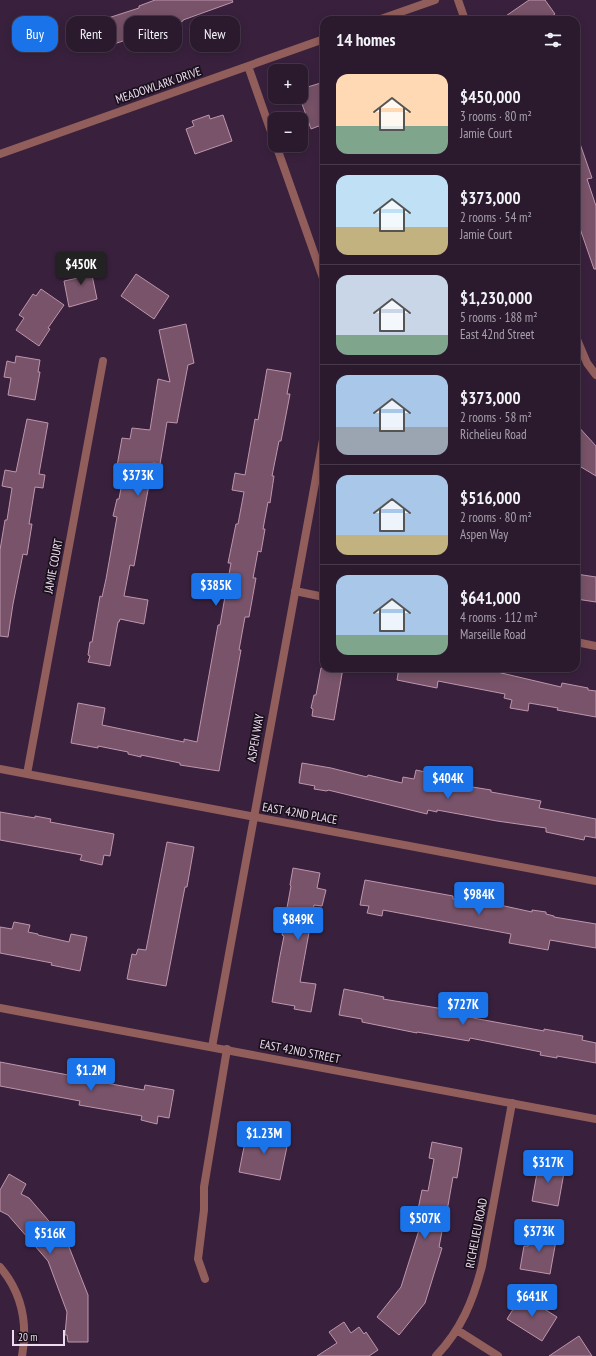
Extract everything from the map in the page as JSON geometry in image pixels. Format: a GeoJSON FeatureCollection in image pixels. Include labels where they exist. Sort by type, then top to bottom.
{"type":"FeatureCollection","features":[{"type":"Feature","properties":{"kind":"street"},"geometry":{"type":"LineString","coordinates":[[389,16],[435,0]]}},
{"type":"Feature","properties":{"kind":"street"},"geometry":{"type":"LineString","coordinates":[[458,0],[464,16]]}},
{"type":"Feature","properties":{"kind":"street","name":"MEADOWLARK DRIVE"},"geometry":{"type":"LineString","coordinates":[[0,154],[320,40]]}},
{"type":"Feature","properties":{"kind":"street"},"geometry":{"type":"LineString","coordinates":[[248,66],[268,124]]}},
{"type":"Feature","properties":{"kind":"street"},"geometry":{"type":"LineString","coordinates":[[278,152],[320,270]]}},
{"type":"Feature","properties":{"kind":"street"},"geometry":{"type":"LineString","coordinates":[[580,347],[587,363],[596,376]]}},
{"type":"Feature","properties":{"kind":"street","name":"JAMIE COURT"},"geometry":{"type":"LineString","coordinates":[[27,774],[103,361]]}},
{"type":"Feature","properties":{"kind":"street","name":"ASPEN WAY"},"geometry":{"type":"LineString","coordinates":[[212,1047],[320,456]]}},
{"type":"Feature","properties":{"kind":"street"},"geometry":{"type":"LineString","coordinates":[[295,591],[320,596]]}},
{"type":"Feature","properties":{"kind":"street"},"geometry":{"type":"LineString","coordinates":[[580,643],[596,646]]}},
{"type":"Feature","properties":{"kind":"street","name":"EAST 42ND PLACE"},"geometry":{"type":"LineString","coordinates":[[0,769],[596,881]]}},
{"type":"Feature","properties":{"kind":"street","name":"EAST 42ND STREET"},"geometry":{"type":"LineString","coordinates":[[0,1008],[596,1118]]}},
{"type":"Feature","properties":{"kind":"street"},"geometry":{"type":"LineString","coordinates":[[205,1279],[198,1259],[204,1210],[204,1186],[227,1050]]}},
{"type":"Feature","properties":{"kind":"street","name":"RICHELIEU ROAD"},"geometry":{"type":"LineString","coordinates":[[436,1356],[458,1330],[471,1303],[482,1266],[512,1103]]}},
{"type":"Feature","properties":{"kind":"street"},"geometry":{"type":"LineString","coordinates":[[0,1267],[18,1295],[23,1311],[25,1334],[22,1356]]}},
{"type":"Feature","properties":{"kind":"street"},"geometry":{"type":"LineString","coordinates":[[458,1330],[498,1356]]}},
{"type":"Feature","properties":{"kind":"building"},"geometry":{"type":"Polygon","coordinates":[[[155,0],[232,0],[233,2],[194,16],[190,16],[190,17],[182,21],[182,16],[124,16],[124,41],[116,43],[116,16],[114,16],[139,8],[139,6],[155,0]]]}},
{"type":"Feature","properties":{"kind":"building"},"geometry":{"type":"Polygon","coordinates":[[[529,0],[545,0],[555,14],[552,16],[506,16],[529,0]]]}},
{"type":"Feature","properties":{"kind":"building"},"geometry":{"type":"Polygon","coordinates":[[[320,83],[320,126],[311,129],[308,121],[308,112],[305,112],[302,104],[308,104],[308,87],[320,83]]]}},
{"type":"Feature","properties":{"kind":"building"},"geometry":{"type":"Polygon","coordinates":[[[209,115],[210,119],[223,115],[232,141],[195,154],[186,129],[194,126],[192,121],[209,115]]]}},
{"type":"Feature","properties":{"kind":"building"},"geometry":{"type":"Polygon","coordinates":[[[580,144],[592,178],[587,179],[596,206],[596,269],[594,269],[580,229],[580,144]]]}},
{"type":"Feature","properties":{"kind":"building"},"geometry":{"type":"Polygon","coordinates":[[[89,261],[97,299],[69,307],[64,281],[78,278],[75,265],[89,261]]]}},
{"type":"Feature","properties":{"kind":"building"},"geometry":{"type":"Polygon","coordinates":[[[136,274],[169,296],[154,319],[121,296],[136,274]]]}},
{"type":"Feature","properties":{"kind":"building"},"geometry":{"type":"Polygon","coordinates":[[[41,289],[64,305],[48,328],[50,329],[39,346],[16,330],[24,318],[19,315],[33,294],[36,296],[41,289]]]}},
{"type":"Feature","properties":{"kind":"building"},"geometry":{"type":"Polygon","coordinates":[[[186,324],[194,363],[188,365],[177,423],[167,422],[160,464],[153,463],[134,566],[130,565],[124,596],[148,600],[144,624],[120,619],[118,622],[110,666],[88,662],[90,656],[88,655],[90,642],[92,642],[100,596],[102,597],[106,579],[117,517],[113,516],[117,499],[119,499],[125,467],[117,466],[122,438],[130,439],[132,428],[150,430],[158,379],[170,382],[159,330],[186,324]]]}},
{"type":"Feature","properties":{"kind":"building"},"geometry":{"type":"Polygon","coordinates":[[[16,356],[40,360],[38,372],[40,372],[35,400],[8,395],[11,378],[4,377],[7,361],[15,363],[16,356]]]}},
{"type":"Feature","properties":{"kind":"building"},"geometry":{"type":"Polygon","coordinates":[[[267,369],[291,373],[287,394],[290,394],[281,441],[279,441],[272,476],[274,476],[270,503],[268,502],[263,529],[265,529],[261,552],[258,551],[253,578],[256,578],[249,617],[245,617],[239,650],[241,650],[219,771],[180,765],[180,763],[141,755],[141,757],[128,754],[128,752],[98,746],[98,748],[71,743],[78,703],[105,708],[102,725],[184,742],[184,739],[197,742],[218,625],[220,625],[231,563],[228,563],[244,492],[232,490],[235,473],[245,475],[255,419],[258,420],[267,369]]]}},
{"type":"Feature","properties":{"kind":"building"},"geometry":{"type":"Polygon","coordinates":[[[27,419],[48,423],[39,474],[45,475],[43,488],[35,487],[29,524],[32,524],[27,555],[23,554],[8,637],[0,636],[0,550],[12,488],[2,486],[5,470],[16,472],[27,419]]]}},
{"type":"Feature","properties":{"kind":"building"},"geometry":{"type":"Polygon","coordinates":[[[580,428],[596,446],[596,476],[580,466],[580,428]]]}},
{"type":"Feature","properties":{"kind":"building"},"geometry":{"type":"Polygon","coordinates":[[[580,575],[596,577],[596,602],[580,600],[580,575]]]}},
{"type":"Feature","properties":{"kind":"building"},"geometry":{"type":"Polygon","coordinates":[[[320,672],[342,672],[334,720],[312,716],[313,709],[311,708],[314,695],[316,695],[320,672]]]}},
{"type":"Feature","properties":{"kind":"building"},"geometry":{"type":"Polygon","coordinates":[[[398,672],[497,672],[561,687],[562,683],[596,691],[596,717],[529,703],[528,711],[510,708],[512,700],[504,698],[505,694],[438,681],[437,688],[397,680],[398,672]]]}},
{"type":"Feature","properties":{"kind":"building"},"geometry":{"type":"Polygon","coordinates":[[[302,763],[402,783],[403,777],[414,779],[416,770],[430,773],[429,780],[491,790],[491,792],[541,801],[539,808],[596,819],[596,838],[585,836],[584,840],[546,832],[546,828],[437,810],[437,812],[428,810],[427,814],[328,790],[314,789],[315,786],[299,783],[302,763]]]}},
{"type":"Feature","properties":{"kind":"building"},"geometry":{"type":"Polygon","coordinates":[[[0,812],[51,819],[50,822],[114,834],[110,856],[104,855],[102,865],[80,860],[82,855],[0,840],[0,812]]]}},
{"type":"Feature","properties":{"kind":"building"},"geometry":{"type":"Polygon","coordinates":[[[167,842],[194,847],[166,986],[127,979],[132,954],[136,955],[138,949],[146,950],[167,842]]]}},
{"type":"Feature","properties":{"kind":"building"},"geometry":{"type":"Polygon","coordinates":[[[293,868],[320,873],[317,888],[326,890],[322,906],[314,905],[300,982],[316,984],[311,1012],[294,1009],[295,1006],[272,1002],[284,936],[282,935],[293,868]]]}},
{"type":"Feature","properties":{"kind":"building"},"geometry":{"type":"Polygon","coordinates":[[[365,880],[453,896],[453,899],[485,905],[486,902],[532,912],[532,910],[546,912],[546,914],[554,917],[596,924],[596,948],[550,940],[548,950],[509,943],[511,934],[383,910],[382,916],[367,913],[369,906],[360,905],[365,880]]]}},
{"type":"Feature","properties":{"kind":"building"},"geometry":{"type":"Polygon","coordinates":[[[14,922],[30,925],[28,932],[69,942],[71,934],[87,937],[80,971],[51,965],[52,963],[0,953],[0,927],[12,929],[14,922]]]}},
{"type":"Feature","properties":{"kind":"building"},"geometry":{"type":"Polygon","coordinates":[[[344,989],[384,997],[383,999],[474,1014],[473,1018],[544,1031],[544,1029],[583,1036],[582,1040],[596,1043],[596,1063],[557,1056],[557,1058],[540,1055],[541,1052],[470,1038],[469,1041],[417,1033],[362,1022],[362,1019],[339,1015],[344,989]]]}},
{"type":"Feature","properties":{"kind":"building"},"geometry":{"type":"Polygon","coordinates":[[[0,1062],[84,1078],[84,1076],[107,1080],[106,1083],[144,1090],[145,1085],[174,1090],[169,1118],[158,1116],[157,1124],[141,1120],[142,1116],[79,1105],[80,1101],[0,1086],[0,1062]]]}},
{"type":"Feature","properties":{"kind":"building"},"geometry":{"type":"Polygon","coordinates":[[[255,1131],[289,1137],[280,1180],[239,1172],[247,1132],[254,1134],[255,1131]]]}},
{"type":"Feature","properties":{"kind":"building"},"geometry":{"type":"Polygon","coordinates":[[[432,1142],[462,1148],[457,1178],[453,1177],[439,1247],[442,1248],[425,1303],[399,1335],[377,1317],[401,1287],[419,1230],[414,1229],[422,1190],[428,1191],[434,1159],[429,1158],[432,1142]]]}},
{"type":"Feature","properties":{"kind":"building"},"geometry":{"type":"Polygon","coordinates":[[[539,1162],[565,1167],[558,1206],[532,1201],[539,1162]]]}},
{"type":"Feature","properties":{"kind":"building"},"geometry":{"type":"Polygon","coordinates":[[[9,1174],[26,1184],[21,1194],[29,1198],[67,1242],[88,1295],[88,1342],[68,1342],[67,1335],[65,1335],[67,1312],[48,1261],[8,1215],[0,1211],[0,1190],[9,1174]]]}},
{"type":"Feature","properties":{"kind":"building"},"geometry":{"type":"Polygon","coordinates":[[[531,1230],[557,1235],[550,1274],[520,1269],[524,1246],[528,1246],[531,1230]]]}},
{"type":"Feature","properties":{"kind":"building"},"geometry":{"type":"Polygon","coordinates":[[[522,1295],[557,1317],[542,1341],[507,1319],[522,1295]]]}},
{"type":"Feature","properties":{"kind":"building"},"geometry":{"type":"Polygon","coordinates":[[[344,1322],[351,1333],[359,1327],[364,1334],[366,1332],[378,1350],[369,1356],[317,1356],[337,1343],[329,1332],[344,1322]]]}},
{"type":"Feature","properties":{"kind":"building"},"geometry":{"type":"Polygon","coordinates":[[[579,1336],[592,1356],[549,1356],[579,1336]]]}}]}
